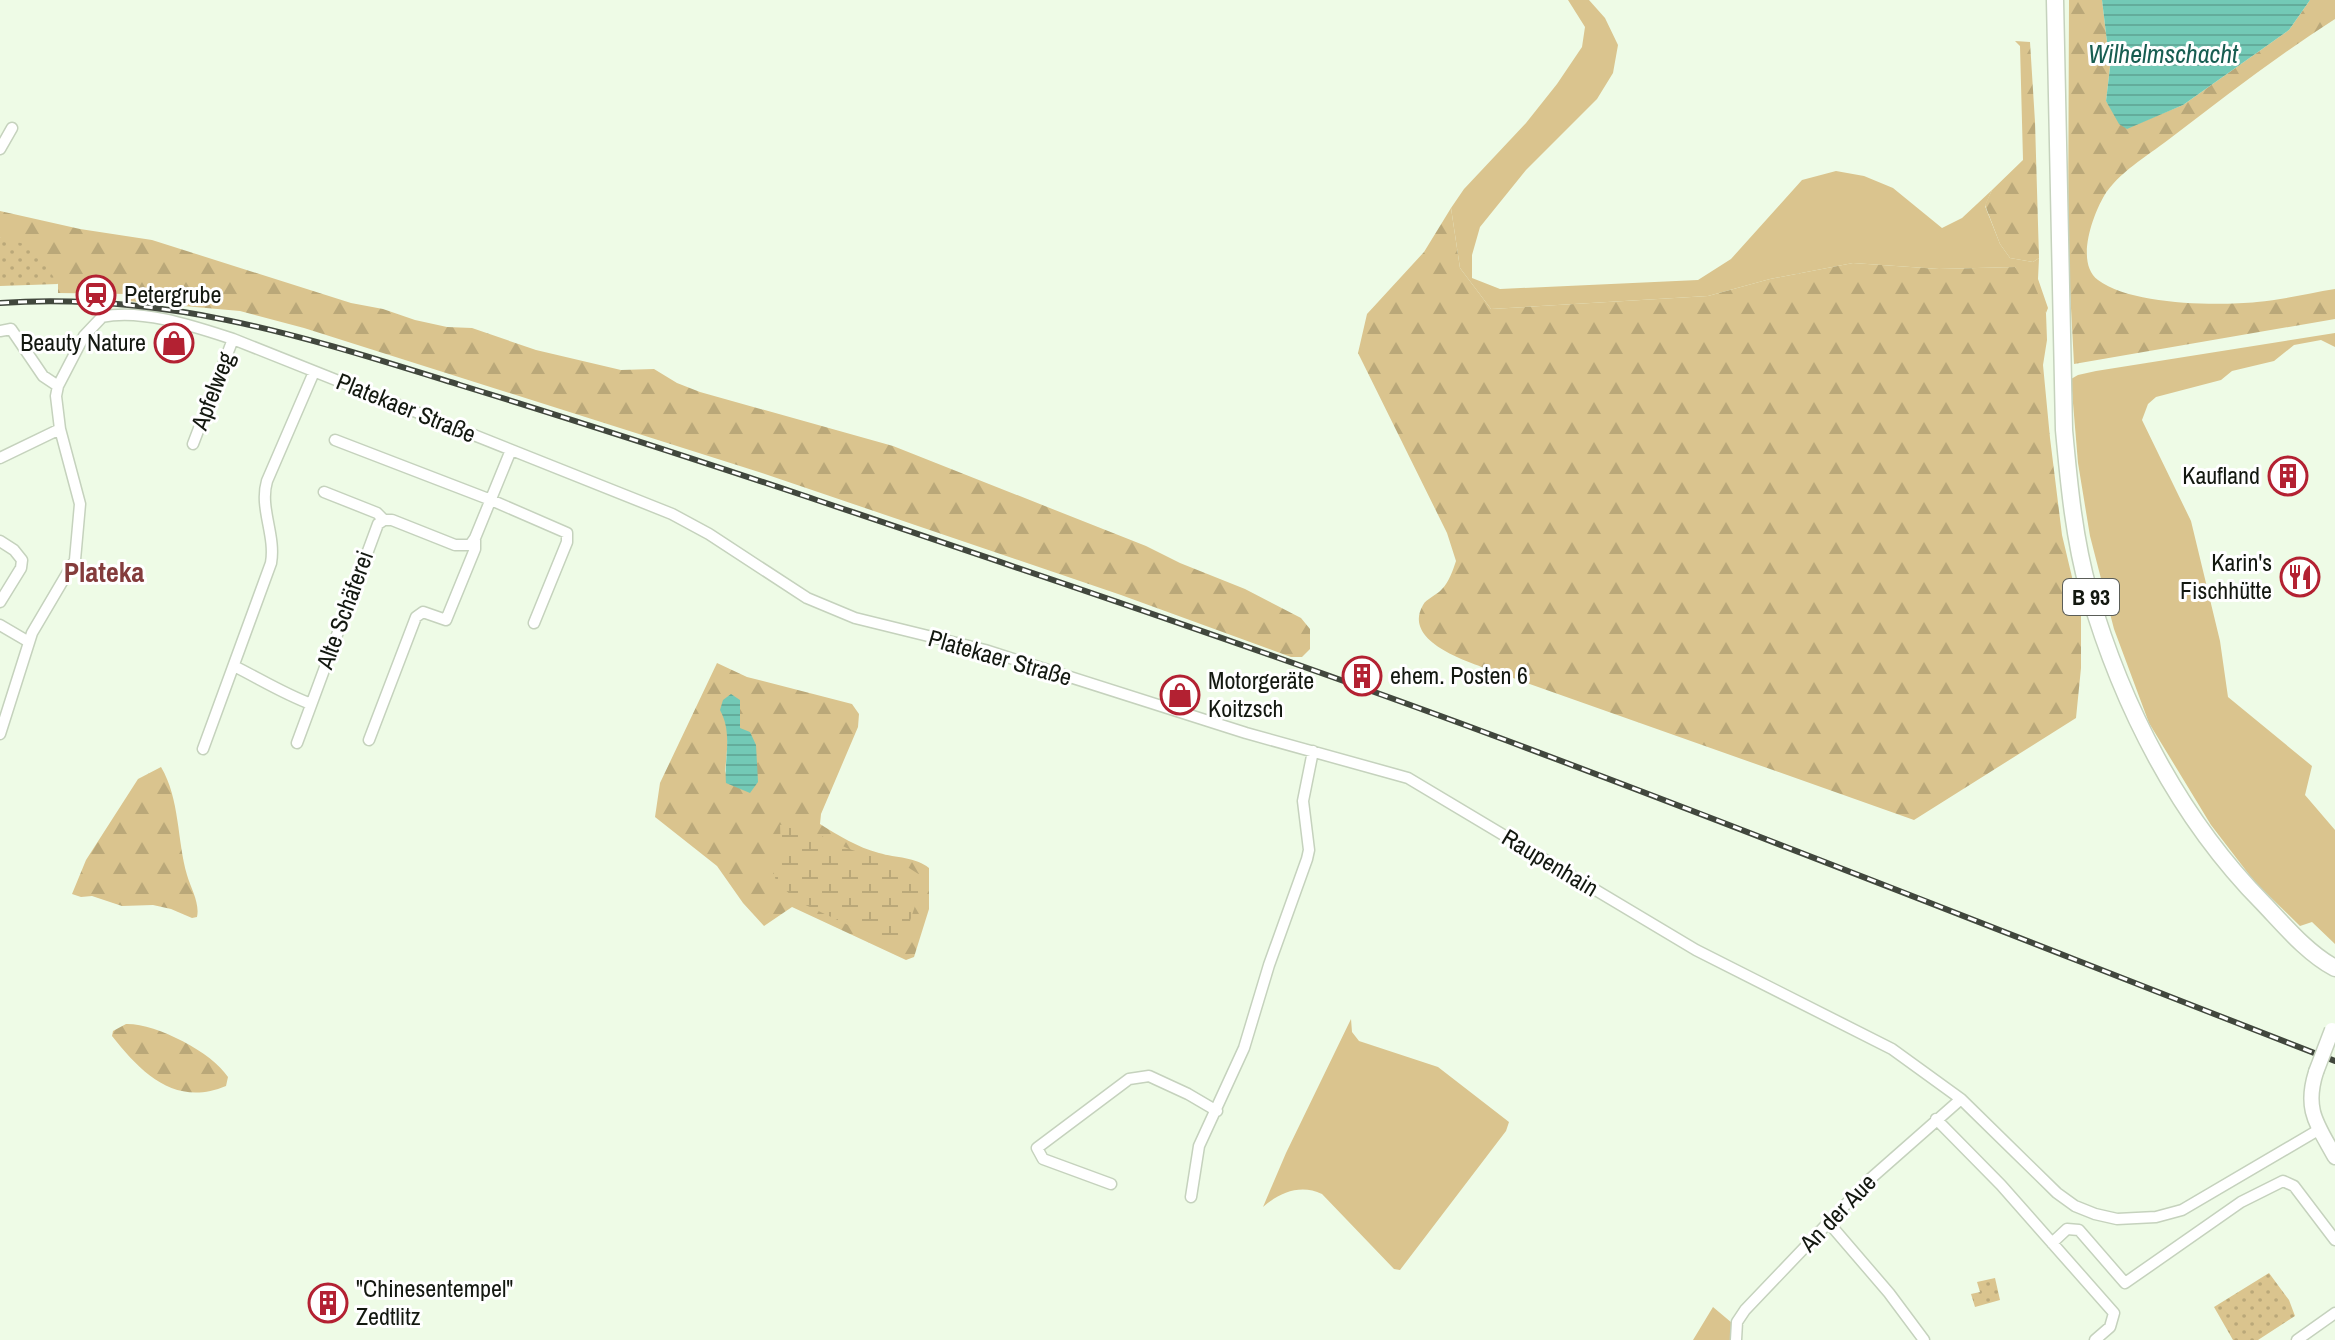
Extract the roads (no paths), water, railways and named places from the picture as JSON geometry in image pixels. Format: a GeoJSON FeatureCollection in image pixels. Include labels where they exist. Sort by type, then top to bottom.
{"type":"FeatureCollection","features":[{"type":"Feature","properties":{"kind":"main road","name":"B 93"},"geometry":{"type":"LineString","coordinates":[[2055,0],[2064,430],[2069,488],[2089,590],[2116,672],[2165,773],[2230,866],[2293,934],[2335,968]]}},
{"type":"Feature","properties":{"kind":"street"},"geometry":{"type":"LineString","coordinates":[[0,149],[12,128]]}},
{"type":"Feature","properties":{"kind":"street","name":"Platekaer Straße"},"geometry":{"type":"LineString","coordinates":[[0,734],[36,625],[70,572],[78,550],[80,504],[60,429],[56,407],[58,386],[84,336],[102,317],[129,316],[182,324],[233,339],[672,514],[821,604],[877,624],[985,650],[1119,693]]}},
{"type":"Feature","properties":{"kind":"street"},"geometry":{"type":"LineString","coordinates":[[0,331],[11,329],[43,376],[58,386]]}},
{"type":"Feature","properties":{"kind":"street","name":"Apfelweg"},"geometry":{"type":"LineString","coordinates":[[193,444],[233,339]]}},
{"type":"Feature","properties":{"kind":"street"},"geometry":{"type":"LineString","coordinates":[[203,749],[272,554],[265,500],[267,481],[314,372]]}},
{"type":"Feature","properties":{"kind":"street"},"geometry":{"type":"LineString","coordinates":[[0,458],[60,429]]}},
{"type":"Feature","properties":{"kind":"street"},"geometry":{"type":"LineString","coordinates":[[335,440],[567,533],[567,542],[534,623]]}},
{"type":"Feature","properties":{"kind":"street"},"geometry":{"type":"LineString","coordinates":[[324,492],[377,513],[384,520],[401,523],[455,545],[470,545],[511,450]]}},
{"type":"Feature","properties":{"kind":"street","name":"Alte Schäferei"},"geometry":{"type":"LineString","coordinates":[[297,743],[374,530],[384,520]]}},
{"type":"Feature","properties":{"kind":"street"},"geometry":{"type":"LineString","coordinates":[[369,740],[416,617],[423,612],[446,620],[475,549],[475,538]]}},
{"type":"Feature","properties":{"kind":"street"},"geometry":{"type":"LineString","coordinates":[[0,541],[22,560],[21,568],[0,602]]}},
{"type":"Feature","properties":{"kind":"street"},"geometry":{"type":"LineString","coordinates":[[0,625],[29,642]]}},
{"type":"Feature","properties":{"kind":"street"},"geometry":{"type":"LineString","coordinates":[[234,666],[264,680],[278,692],[311,704]]}},
{"type":"Feature","properties":{"kind":"street","name":"Raupenhain"},"geometry":{"type":"LineString","coordinates":[[1119,693],[1408,778],[1696,950],[1872,1037],[1961,1099],[2057,1193],[2075,1206],[2095,1214],[2117,1219],[2156,1217],[2182,1210],[2320,1129]]}},
{"type":"Feature","properties":{"kind":"street"},"geometry":{"type":"LineString","coordinates":[[1191,1197],[1199,1146],[1244,1048],[1269,965],[1307,859],[1309,850],[1303,801],[1313,751]]}},
{"type":"Feature","properties":{"kind":"street"},"geometry":{"type":"LineString","coordinates":[[2333,1026],[2309,1100],[2335,1157]]}},
{"type":"Feature","properties":{"kind":"street"},"geometry":{"type":"LineString","coordinates":[[1111,1184],[1043,1159],[1037,1148],[1129,1079],[1149,1076],[1217,1111]]}},
{"type":"Feature","properties":{"kind":"street","name":"An der Aue"},"geometry":{"type":"LineString","coordinates":[[1736,1340],[1737,1322],[1745,1310],[1869,1180],[1961,1099]]}},
{"type":"Feature","properties":{"kind":"street"},"geometry":{"type":"LineString","coordinates":[[1936,1119],[2001,1185],[2114,1313],[2110,1327],[2099,1336]]}},
{"type":"Feature","properties":{"kind":"street"},"geometry":{"type":"LineString","coordinates":[[2052,1243],[2067,1229],[2079,1230],[2125,1283],[2203,1227],[2278,1182],[2288,1181],[2335,1240]]}},
{"type":"Feature","properties":{"kind":"street"},"geometry":{"type":"LineString","coordinates":[[1828,1222],[1889,1293],[1924,1340]]}},
{"type":"Feature","properties":{"kind":"street"},"geometry":{"type":"LineString","coordinates":[[2297,1340],[2335,1313]]}},
{"type":"Feature","properties":{"kind":"water","name":"Wilhelmschacht"},"geometry":{"type":"Polygon","coordinates":[[[2102,0],[2310,0],[2289,30],[2183,105],[2127,129],[2119,124],[2106,101],[2110,67],[2102,0]]]}},
{"type":"Feature","properties":{"kind":"water"},"geometry":{"type":"Polygon","coordinates":[[[731,694],[740,700],[740,728],[750,732],[756,745],[758,782],[750,793],[726,783],[727,737],[720,710],[723,700],[731,694]]]}},
{"type":"Feature","properties":{"kind":"railway"},"geometry":{"type":"LineString","coordinates":[[0,303],[62,301],[121,304],[234,322],[345,350],[674,453],[1406,703],[2335,1061]]}},
{"type":"Feature","properties":{"kind":"place","name":"Petergrube"},"geometry":{"type":"Point","coordinates":[96,295]}},
{"type":"Feature","properties":{"kind":"place","name":"Beauty Nature"},"geometry":{"type":"Point","coordinates":[174,343]}},
{"type":"Feature","properties":{"kind":"place","name":"Kaufland"},"geometry":{"type":"Point","coordinates":[2288,476]}},
{"type":"Feature","properties":{"kind":"place","name":"Karin's Fischhütte"},"geometry":{"type":"Point","coordinates":[2300,577]}},
{"type":"Feature","properties":{"kind":"place","name":"ehem. Posten 6"},"geometry":{"type":"Point","coordinates":[1362,676]}},
{"type":"Feature","properties":{"kind":"place","name":"Motorgeräte Koitzsch"},"geometry":{"type":"Point","coordinates":[1180,695]}},
{"type":"Feature","properties":{"kind":"place","name":"\"Chinesentempel\" Zedtlitz"},"geometry":{"type":"Point","coordinates":[328,1303]}},
{"type":"Feature","properties":{"kind":"district","name":"Plateka"},"geometry":{"type":"Point","coordinates":[104,572]}}]}
